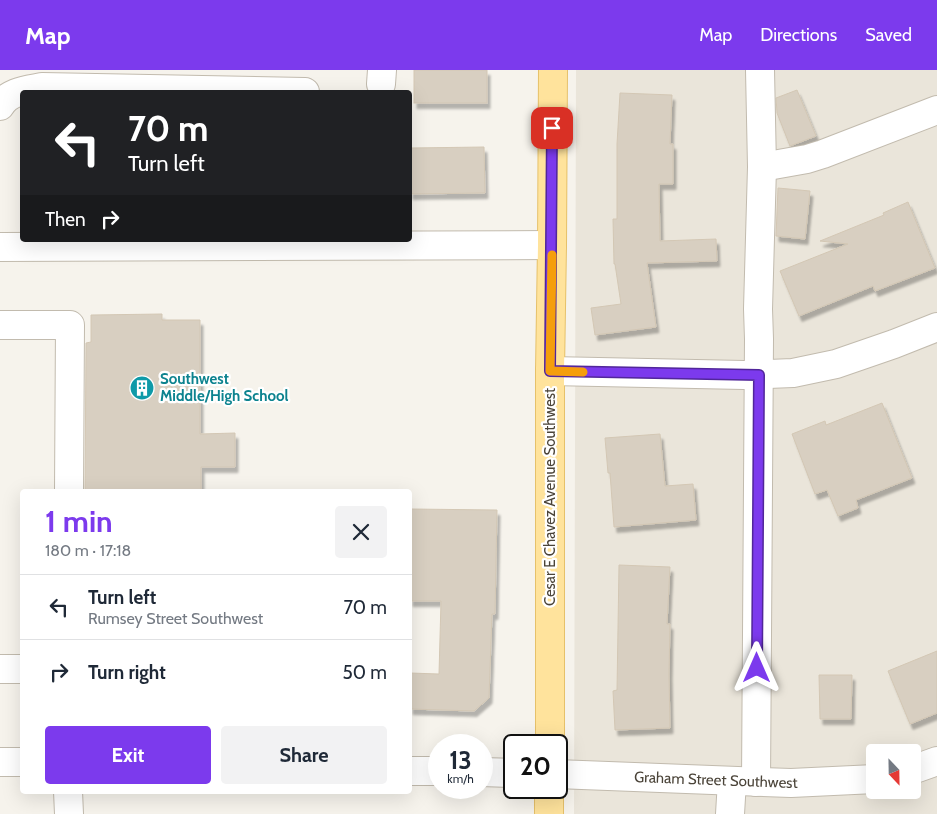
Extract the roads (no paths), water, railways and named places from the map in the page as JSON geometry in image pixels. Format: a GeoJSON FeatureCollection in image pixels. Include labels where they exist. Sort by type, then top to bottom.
{"type":"FeatureCollection","features":[{"type":"Feature","properties":{"kind":"main road","name":"Cesar E Chavez Avenue Southwest"},"geometry":{"type":"LineString","coordinates":[[550,734],[550,371],[553,70]]}},
{"type":"Feature","properties":{"kind":"main road"},"geometry":{"type":"LineString","coordinates":[[549,799],[550,814]]}},
{"type":"Feature","properties":{"kind":"street"},"geometry":{"type":"LineString","coordinates":[[730,814],[744,781],[759,375],[758,309],[762,167],[760,70]]}},
{"type":"Feature","properties":{"kind":"street"},"geometry":{"type":"LineString","coordinates":[[27,90],[42,88],[174,90]]}},
{"type":"Feature","properties":{"kind":"street"},"geometry":{"type":"LineString","coordinates":[[0,106],[10,96],[20,91]]}},
{"type":"Feature","properties":{"kind":"street"},"geometry":{"type":"LineString","coordinates":[[762,167],[807,159],[823,154],[937,110]]}},
{"type":"Feature","properties":{"kind":"street"},"geometry":{"type":"LineString","coordinates":[[0,248],[552,245]]}},
{"type":"Feature","properties":{"kind":"street"},"geometry":{"type":"LineString","coordinates":[[0,325],[70,325],[69,489]]}},
{"type":"Feature","properties":{"kind":"street"},"geometry":{"type":"LineString","coordinates":[[550,371],[759,375],[793,373],[836,364],[937,327]]}},
{"type":"Feature","properties":{"kind":"street"},"geometry":{"type":"LineString","coordinates":[[0,669],[20,669]]}},
{"type":"Feature","properties":{"kind":"street"},"geometry":{"type":"LineString","coordinates":[[921,767],[937,761]]}},
{"type":"Feature","properties":{"kind":"street"},"geometry":{"type":"LineString","coordinates":[[0,762],[20,762]]}},
{"type":"Feature","properties":{"kind":"street"},"geometry":{"type":"LineString","coordinates":[[412,771],[428,771]]}},
{"type":"Feature","properties":{"kind":"street","name":"Graham Street Southwest"},"geometry":{"type":"LineString","coordinates":[[568,774],[791,783],[866,780]]}},
{"type":"Feature","properties":{"kind":"street"},"geometry":{"type":"LineString","coordinates":[[68,794],[69,814]]}},
{"type":"Feature","properties":{"kind":"place","name":"Southwest Middle/High School"},"geometry":{"type":"Point","coordinates":[142,388]}}]}
